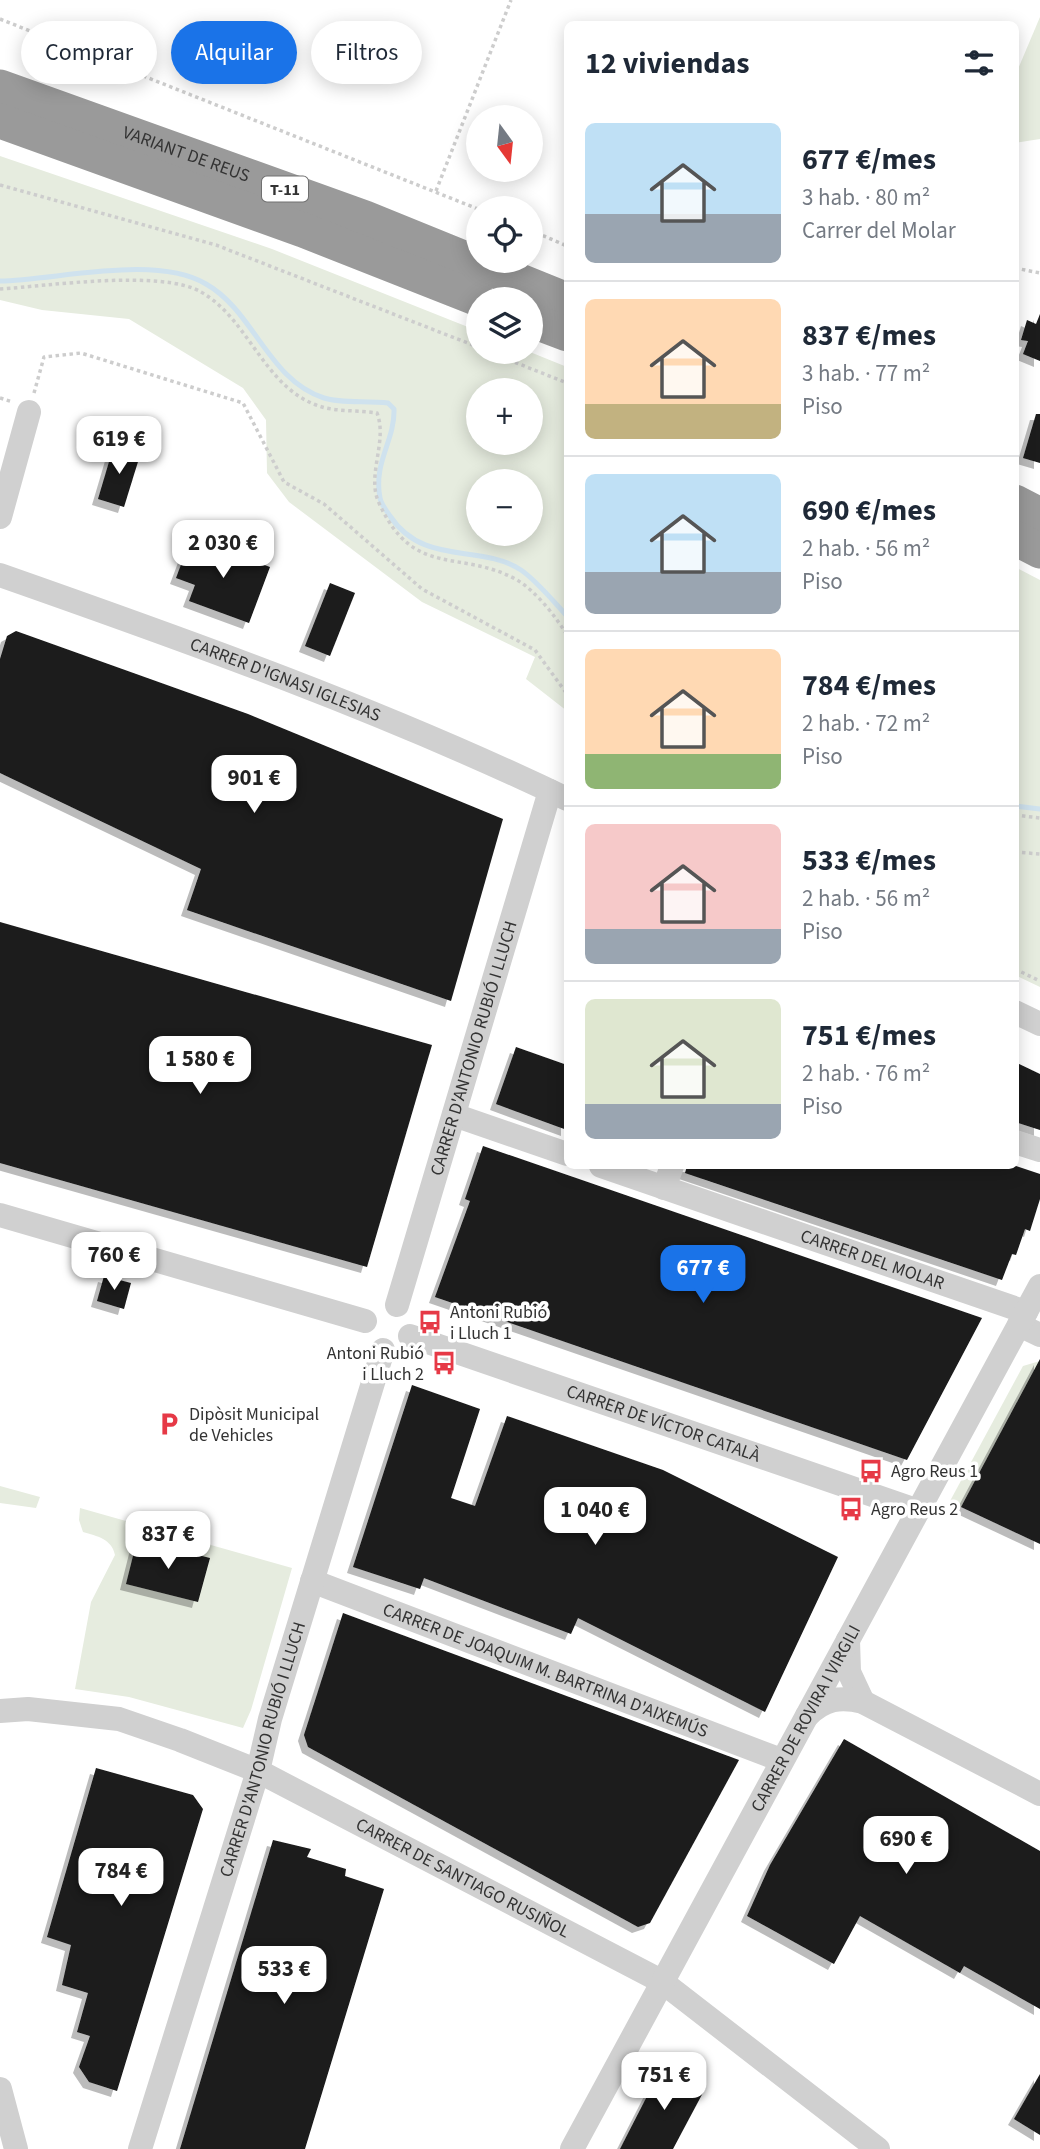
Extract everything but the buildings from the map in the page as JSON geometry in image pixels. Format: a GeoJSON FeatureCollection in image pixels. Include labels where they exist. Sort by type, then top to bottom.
{"type":"FeatureCollection","features":[{"type":"Feature","properties":{"kind":"highway"},"geometry":{"type":"LineString","coordinates":[[0,61],[249,158],[365,218]]}},
{"type":"Feature","properties":{"kind":"highway","name":"VARIANT DE REUS"},"geometry":{"type":"LineString","coordinates":[[0,87],[365,218],[564,299]]}},
{"type":"Feature","properties":{"kind":"highway","name":"VARIANT DE REUS"},"geometry":{"type":"LineString","coordinates":[[0,121],[303,230],[466,294]]}},
{"type":"Feature","properties":{"kind":"highway"},"geometry":{"type":"LineString","coordinates":[[0,139],[110,176],[303,230]]}},
{"type":"Feature","properties":{"kind":"highway"},"geometry":{"type":"LineString","coordinates":[[543,325],[564,333]]}},
{"type":"Feature","properties":{"kind":"highway"},"geometry":{"type":"LineString","coordinates":[[1019,504],[1040,515]]}},
{"type":"Feature","properties":{"kind":"highway"},"geometry":{"type":"LineString","coordinates":[[1019,540],[1040,551]]}},
{"type":"Feature","properties":{"kind":"street"},"geometry":{"type":"LineString","coordinates":[[0,517],[29,412]]}},
{"type":"Feature","properties":{"kind":"street","name":"CARRER D'IGNASI IGLESIAS"},"geometry":{"type":"LineString","coordinates":[[0,575],[259,669],[406,727],[559,795]]}},
{"type":"Feature","properties":{"kind":"street","name":"CARRER D'ANTONIO RUBIÓ I LLUCH"},"geometry":{"type":"LineString","coordinates":[[397,1305],[454,1115],[559,795]]}},
{"type":"Feature","properties":{"kind":"street"},"geometry":{"type":"LineString","coordinates":[[1019,1014],[1040,1024]]}},
{"type":"Feature","properties":{"kind":"street"},"geometry":{"type":"LineString","coordinates":[[454,1115],[564,1153]]}},
{"type":"Feature","properties":{"kind":"street"},"geometry":{"type":"LineString","coordinates":[[1019,1143],[1040,1150]]}},
{"type":"Feature","properties":{"kind":"street","name":"CARRER DEL MOLAR"},"geometry":{"type":"LineString","coordinates":[[619,1169],[668,1177],[1028,1324]]}},
{"type":"Feature","properties":{"kind":"street"},"geometry":{"type":"LineString","coordinates":[[0,1215],[365,1321]]}},
{"type":"Feature","properties":{"kind":"street","name":"CARRER DE ROVIRA I VIRGILI"},"geometry":{"type":"LineString","coordinates":[[572,2149],[916,1510],[1028,1324],[1040,1286]]}},
{"type":"Feature","properties":{"kind":"street"},"geometry":{"type":"LineString","coordinates":[[379,1305],[397,1305],[410,1318],[410,1336],[400,1347],[383,1350],[368,1339],[365,1321],[370,1312],[379,1305]]}},
{"type":"Feature","properties":{"kind":"street","name":"CARRER DE VÍCTOR CATALÀ"},"geometry":{"type":"LineString","coordinates":[[410,1336],[916,1510]]}},
{"type":"Feature","properties":{"kind":"street","name":"CARRER D'ANTONIO RUBIÓ I LLUCH"},"geometry":{"type":"LineString","coordinates":[[140,2149],[258,1771],[312,1581],[383,1350]]}},
{"type":"Feature","properties":{"kind":"street","name":"CARRER DE JOAQUIM M. BARTRINA D'AIXEMÚS"},"geometry":{"type":"LineString","coordinates":[[312,1581],[781,1760]]}},
{"type":"Feature","properties":{"kind":"street"},"geometry":{"type":"LineString","coordinates":[[848,1636],[849,1672],[863,1702]]}},
{"type":"Feature","properties":{"kind":"street"},"geometry":{"type":"LineString","coordinates":[[799,1727],[820,1705],[846,1697],[863,1702],[1040,1794]]}},
{"type":"Feature","properties":{"kind":"street","name":"CARRER DE SANTIAGO RUSIÑOL"},"geometry":{"type":"LineString","coordinates":[[0,1711],[28,1709],[119,1719],[258,1771],[661,1981],[878,2149]]}},
{"type":"Feature","properties":{"kind":"street"},"geometry":{"type":"LineString","coordinates":[[0,2089],[16,2149]]}},
{"type":"Feature","properties":{"kind":"path"},"geometry":{"type":"LineString","coordinates":[[436,191],[511,0]]}},
{"type":"Feature","properties":{"kind":"path"},"geometry":{"type":"LineString","coordinates":[[0,19],[466,204]]}},
{"type":"Feature","properties":{"kind":"path"},"geometry":{"type":"LineString","coordinates":[[0,185],[216,245],[466,342]]}},
{"type":"Feature","properties":{"kind":"path"},"geometry":{"type":"LineString","coordinates":[[543,236],[564,245]]}},
{"type":"Feature","properties":{"kind":"path"},"geometry":{"type":"LineString","coordinates":[[1019,269],[1040,273]]}},
{"type":"Feature","properties":{"kind":"path"},"geometry":{"type":"LineString","coordinates":[[0,289],[158,281],[201,292],[223,311],[282,383],[319,406],[377,413],[382,427],[377,466],[377,500],[397,537],[437,560],[474,565],[517,580],[558,620],[564,630]]}},
{"type":"Feature","properties":{"kind":"path"},"geometry":{"type":"LineString","coordinates":[[0,398],[29,412],[44,357],[81,353],[243,403],[284,482],[324,504],[422,589],[535,650],[564,690]]}},
{"type":"Feature","properties":{"kind":"path"},"geometry":{"type":"LineString","coordinates":[[519,364],[564,382]]}},
{"type":"Feature","properties":{"kind":"path"},"geometry":{"type":"LineString","coordinates":[[1019,815],[1040,818]]}},
{"type":"Feature","properties":{"kind":"path"},"geometry":{"type":"LineString","coordinates":[[1019,852],[1040,854]]}},
{"type":"Feature","properties":{"kind":"path"},"geometry":{"type":"LineString","coordinates":[[1019,971],[1040,981]]}},
{"type":"Feature","properties":{"kind":"shaded area"},"geometry":{"type":"Polygon","coordinates":[[[1040,17],[1040,139],[1019,142],[1019,67],[1040,17]]]}},
{"type":"Feature","properties":{"kind":"shaded area"},"geometry":{"type":"Polygon","coordinates":[[[0,156],[272,249],[466,326],[466,364],[543,364],[543,357],[564,366],[564,709],[526,679],[535,657],[422,602],[289,502],[267,473],[266,420],[243,388],[129,319],[42,310],[0,300],[0,156]]]}},
{"type":"Feature","properties":{"kind":"shaded area"},"geometry":{"type":"Polygon","coordinates":[[[1019,569],[1040,580],[1040,987],[1019,977],[1019,569]]]}},
{"type":"Feature","properties":{"kind":"shaded area"},"geometry":{"type":"Polygon","coordinates":[[[1040,1361],[961,1507],[950,1501],[1023,1366],[1040,1361]]]}},
{"type":"Feature","properties":{"kind":"shaded area"},"geometry":{"type":"Polygon","coordinates":[[[0,1486],[40,1497],[36,1508],[0,1503],[0,1486]]]}},
{"type":"Feature","properties":{"kind":"shaded area"},"geometry":{"type":"Polygon","coordinates":[[[80,1508],[292,1568],[251,1710],[243,1728],[129,1697],[75,1689],[91,1602],[115,1555],[107,1542],[83,1532],[79,1520],[80,1508]]]}},
{"type":"Feature","properties":{"kind":"waterway"},"geometry":{"type":"LineString","coordinates":[[0,281],[133,270],[185,275],[206,284],[223,296],[275,361],[305,389],[331,400],[388,403],[394,409],[379,473],[380,498],[390,516],[404,532],[419,542],[436,548],[488,557],[521,570],[564,613]]}},
{"type":"Feature","properties":{"kind":"waterway"},"geometry":{"type":"LineString","coordinates":[[1019,806],[1040,809]]}},
{"type":"Feature","properties":{"kind":"place","name":"Antoni Rubió i Lluch 1"},"geometry":{"type":"Point","coordinates":[430,1322]}},
{"type":"Feature","properties":{"kind":"place","name":"Antoni Rubió i Lluch 2"},"geometry":{"type":"Point","coordinates":[444,1363]}},
{"type":"Feature","properties":{"kind":"place","name":"Dipòsit Municipal de Vehicles"},"geometry":{"type":"Point","coordinates":[169,1424]}},
{"type":"Feature","properties":{"kind":"place","name":"Agro Reus 1"},"geometry":{"type":"Point","coordinates":[871,1471]}},
{"type":"Feature","properties":{"kind":"place","name":"Agro Reus 2"},"geometry":{"type":"Point","coordinates":[851,1509]}}]}
